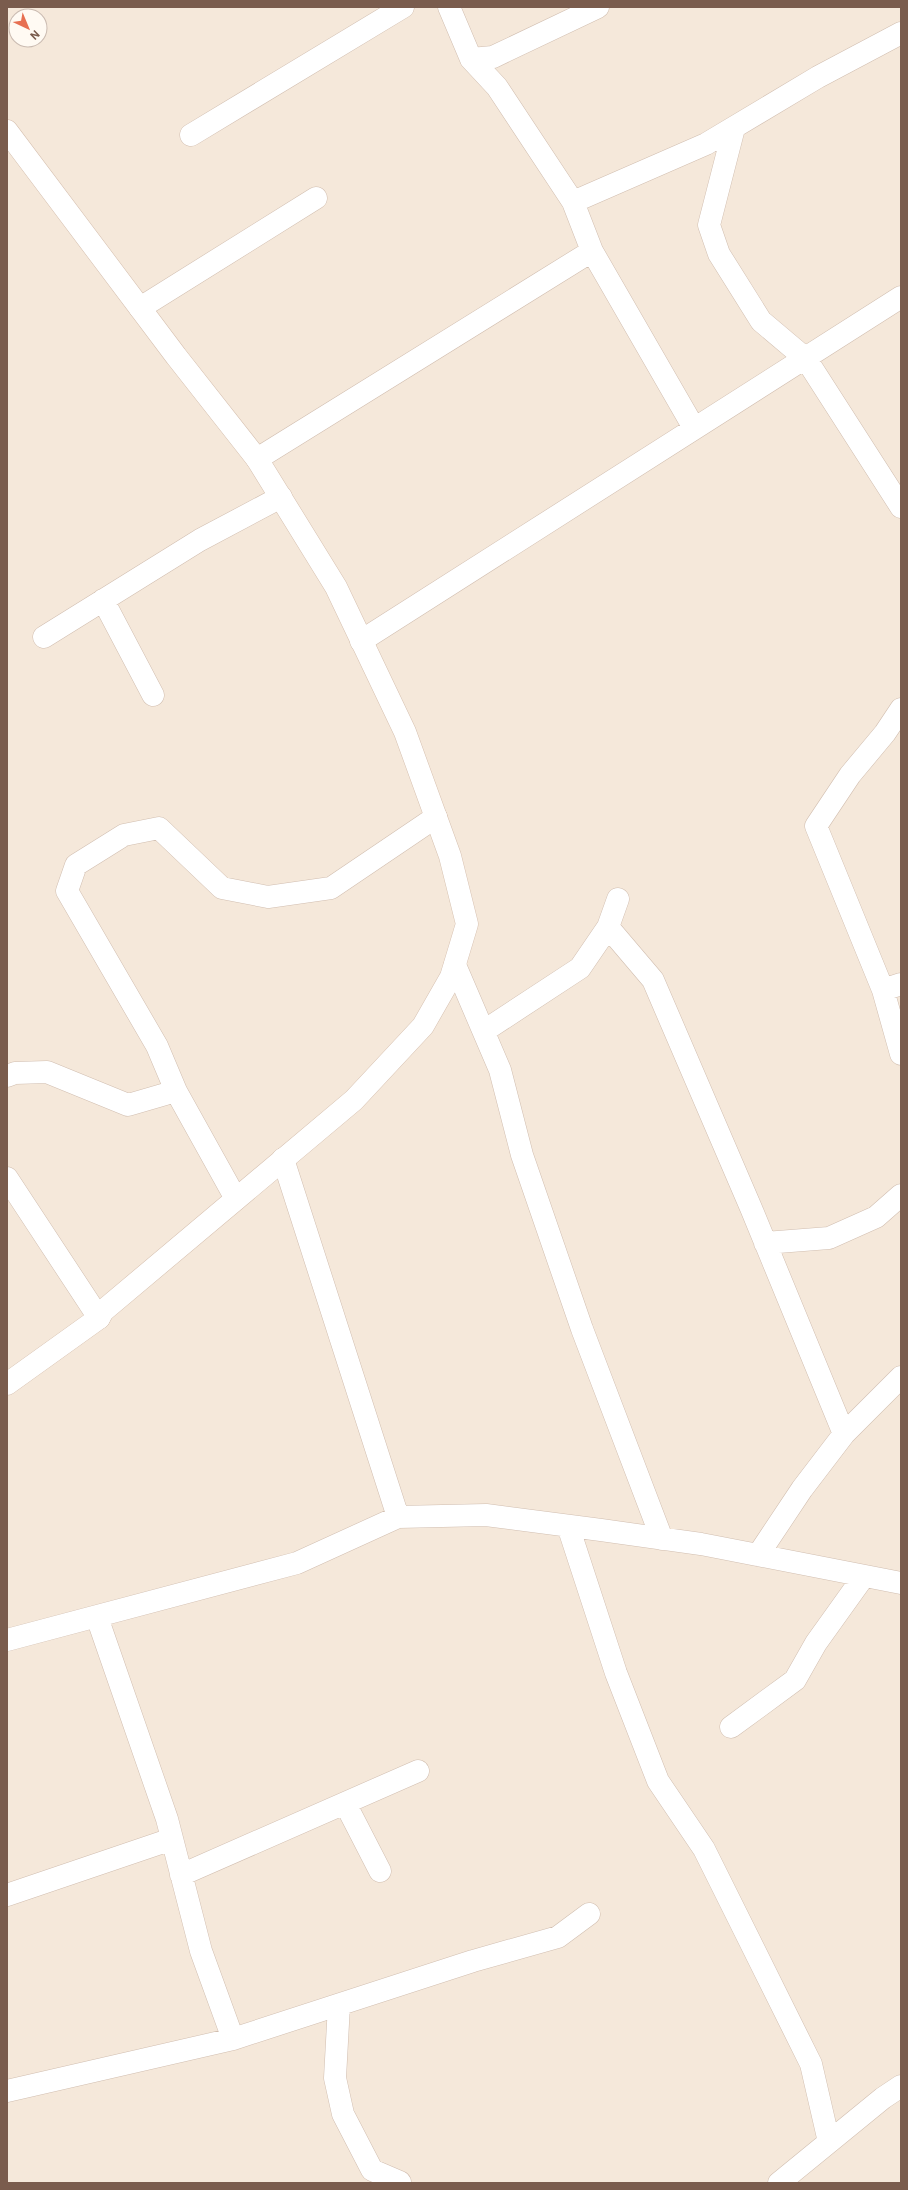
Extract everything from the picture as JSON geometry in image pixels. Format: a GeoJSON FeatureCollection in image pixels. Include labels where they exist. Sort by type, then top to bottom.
{"type":"FeatureCollection","features":[{"type":"Feature","properties":{"kind":"street"},"geometry":{"type":"LineString","coordinates":[[192,135],[403,7]]}},
{"type":"Feature","properties":{"kind":"street"},"geometry":{"type":"LineString","coordinates":[[449,7],[471,59],[497,86],[573,202],[592,250],[694,428]]}},
{"type":"Feature","properties":{"kind":"street"},"geometry":{"type":"LineString","coordinates":[[471,59],[493,57],[598,7]]}},
{"type":"Feature","properties":{"kind":"street"},"geometry":{"type":"LineString","coordinates":[[573,202],[706,144],[818,77],[901,33]]}},
{"type":"Feature","properties":{"kind":"street"},"geometry":{"type":"LineString","coordinates":[[734,128],[709,225],[719,254],[761,321],[806,359],[901,507]]}},
{"type":"Feature","properties":{"kind":"street"},"geometry":{"type":"LineString","coordinates":[[7,131],[140,308],[257,459],[336,587],[405,732],[450,856],[467,924],[451,977],[423,1026],[354,1100],[103,1311],[99,1318],[7,1384]]}},
{"type":"Feature","properties":{"kind":"street"},"geometry":{"type":"LineString","coordinates":[[140,308],[316,198]]}},
{"type":"Feature","properties":{"kind":"street"},"geometry":{"type":"LineString","coordinates":[[257,459],[592,250]]}},
{"type":"Feature","properties":{"kind":"street"},"geometry":{"type":"LineString","coordinates":[[361,641],[694,428],[806,359],[901,297]]}},
{"type":"Feature","properties":{"kind":"street"},"geometry":{"type":"LineString","coordinates":[[44,637],[200,540],[281,497]]}},
{"type":"Feature","properties":{"kind":"street"},"geometry":{"type":"LineString","coordinates":[[103,600],[153,695]]}},
{"type":"Feature","properties":{"kind":"street"},"geometry":{"type":"LineString","coordinates":[[901,709],[885,732],[850,775],[816,826],[892,987],[901,1054]]}},
{"type":"Feature","properties":{"kind":"street"},"geometry":{"type":"LineString","coordinates":[[236,1199],[176,1091],[157,1046],[67,891],[76,865],[124,835],[159,828],[222,888],[268,897],[331,888],[436,817]]}},
{"type":"Feature","properties":{"kind":"street"},"geometry":{"type":"LineString","coordinates":[[484,1031],[580,968],[608,927],[618,899]]}},
{"type":"Feature","properties":{"kind":"street"},"geometry":{"type":"LineString","coordinates":[[608,927],[654,980],[844,1434]]}},
{"type":"Feature","properties":{"kind":"street"},"geometry":{"type":"LineString","coordinates":[[455,965],[500,1070],[522,1155],[582,1329],[662,1539]]}},
{"type":"Feature","properties":{"kind":"street"},"geometry":{"type":"LineString","coordinates":[[7,1076],[15,1073],[47,1072],[128,1105],[176,1091]]}},
{"type":"Feature","properties":{"kind":"street"},"geometry":{"type":"LineString","coordinates":[[283,1159],[398,1517]]}},
{"type":"Feature","properties":{"kind":"street"},"geometry":{"type":"LineString","coordinates":[[7,1178],[99,1318]]}},
{"type":"Feature","properties":{"kind":"street"},"geometry":{"type":"LineString","coordinates":[[765,1243],[829,1238],[876,1217],[901,1195]]}},
{"type":"Feature","properties":{"kind":"street"},"geometry":{"type":"LineString","coordinates":[[758,1555],[802,1489],[844,1434],[901,1377]]}},
{"type":"Feature","properties":{"kind":"street"},"geometry":{"type":"LineString","coordinates":[[7,1640],[297,1563],[398,1517],[486,1515],[662,1539],[758,1555],[901,1583]]}},
{"type":"Feature","properties":{"kind":"street"},"geometry":{"type":"LineString","coordinates":[[568,1526],[616,1673],[658,1781],[704,1849],[811,2064],[829,2142]]}},
{"type":"Feature","properties":{"kind":"street"},"geometry":{"type":"LineString","coordinates":[[731,1727],[795,1680],[816,1643],[864,1576]]}},
{"type":"Feature","properties":{"kind":"street"},"geometry":{"type":"LineString","coordinates":[[97,1617],[172,1839],[201,1951],[233,2039]]}},
{"type":"Feature","properties":{"kind":"street"},"geometry":{"type":"LineString","coordinates":[[181,1875],[418,1771]]}},
{"type":"Feature","properties":{"kind":"street"},"geometry":{"type":"LineString","coordinates":[[345,1803],[380,1870]]}},
{"type":"Feature","properties":{"kind":"street"},"geometry":{"type":"LineString","coordinates":[[7,1895],[172,1839]]}},
{"type":"Feature","properties":{"kind":"street"},"geometry":{"type":"LineString","coordinates":[[7,2091],[233,2039],[473,1961],[558,1937],[589,1914]]}},
{"type":"Feature","properties":{"kind":"street"},"geometry":{"type":"LineString","coordinates":[[339,2004],[335,2078],[343,2114],[372,2170],[400,2182]]}},
{"type":"Feature","properties":{"kind":"street"},"geometry":{"type":"LineString","coordinates":[[779,2183],[883,2098],[901,2086]]}},
{"type":"Feature","properties":{"kind":"shaded area"},"geometry":{"type":"Polygon","coordinates":[[[7,7],[901,7],[901,2183],[7,2183],[7,7]]]}}]}
